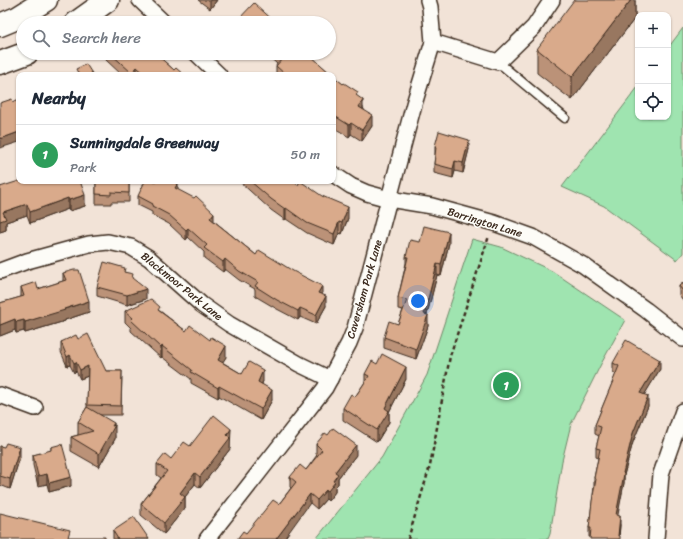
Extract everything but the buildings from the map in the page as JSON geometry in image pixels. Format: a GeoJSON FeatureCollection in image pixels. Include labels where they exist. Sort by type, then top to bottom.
{"type":"FeatureCollection","features":[{"type":"Feature","properties":{"kind":"street"},"geometry":{"type":"LineString","coordinates":[[19,16],[46,0]]}},
{"type":"Feature","properties":{"kind":"street"},"geometry":{"type":"LineString","coordinates":[[86,16],[108,0]]}},
{"type":"Feature","properties":{"kind":"street"},"geometry":{"type":"LineString","coordinates":[[140,0],[157,16]]}},
{"type":"Feature","properties":{"kind":"street","name":"Caversham Park Lane"},"geometry":{"type":"LineString","coordinates":[[207,539],[325,388],[349,343],[355,328],[414,104],[433,42],[428,0]]}},
{"type":"Feature","properties":{"kind":"street"},"geometry":{"type":"LineString","coordinates":[[433,42],[498,62],[534,26],[552,0]]}},
{"type":"Feature","properties":{"kind":"street"},"geometry":{"type":"LineString","coordinates":[[0,25],[16,18]]}},
{"type":"Feature","properties":{"kind":"street"},"geometry":{"type":"LineString","coordinates":[[0,63],[16,57]]}},
{"type":"Feature","properties":{"kind":"street"},"geometry":{"type":"LineString","coordinates":[[203,60],[216,72]]}},
{"type":"Feature","properties":{"kind":"street","name":"Barrington Lane"},"geometry":{"type":"LineString","coordinates":[[336,176],[351,186],[367,193],[389,199],[432,206],[494,222],[533,237],[583,265],[683,338]]}},
{"type":"Feature","properties":{"kind":"street","name":"Blackmoor Park Lane"},"geometry":{"type":"LineString","coordinates":[[0,271],[27,261],[90,244],[108,242],[131,247],[149,258],[202,305],[229,324],[299,364],[330,379]]}},
{"type":"Feature","properties":{"kind":"street"},"geometry":{"type":"LineString","coordinates":[[0,395],[35,408]]}},
{"type":"Feature","properties":{"kind":"street"},"geometry":{"type":"LineString","coordinates":[[656,539],[661,474],[683,411]]}},
{"type":"Feature","properties":{"kind":"lane"},"geometry":{"type":"LineString","coordinates":[[498,62],[565,118]]}},
{"type":"Feature","properties":{"kind":"path"},"geometry":{"type":"LineString","coordinates":[[408,539],[430,466],[450,356],[494,222]]}},
{"type":"Feature","properties":{"kind":"green space"},"geometry":{"type":"Polygon","coordinates":[[[683,28],[683,253],[677,260],[604,206],[562,187],[635,91],[635,120],[671,120],[671,44],[683,28]]]}},
{"type":"Feature","properties":{"kind":"green space"},"geometry":{"type":"Polygon","coordinates":[[[472,239],[501,247],[552,271],[625,320],[571,424],[562,461],[548,539],[316,539],[382,457],[427,375],[472,239]]]}},
{"type":"Feature","properties":{"kind":"place","name":"Sunningdale Greenway"},"geometry":{"type":"Point","coordinates":[506,385]}}]}
